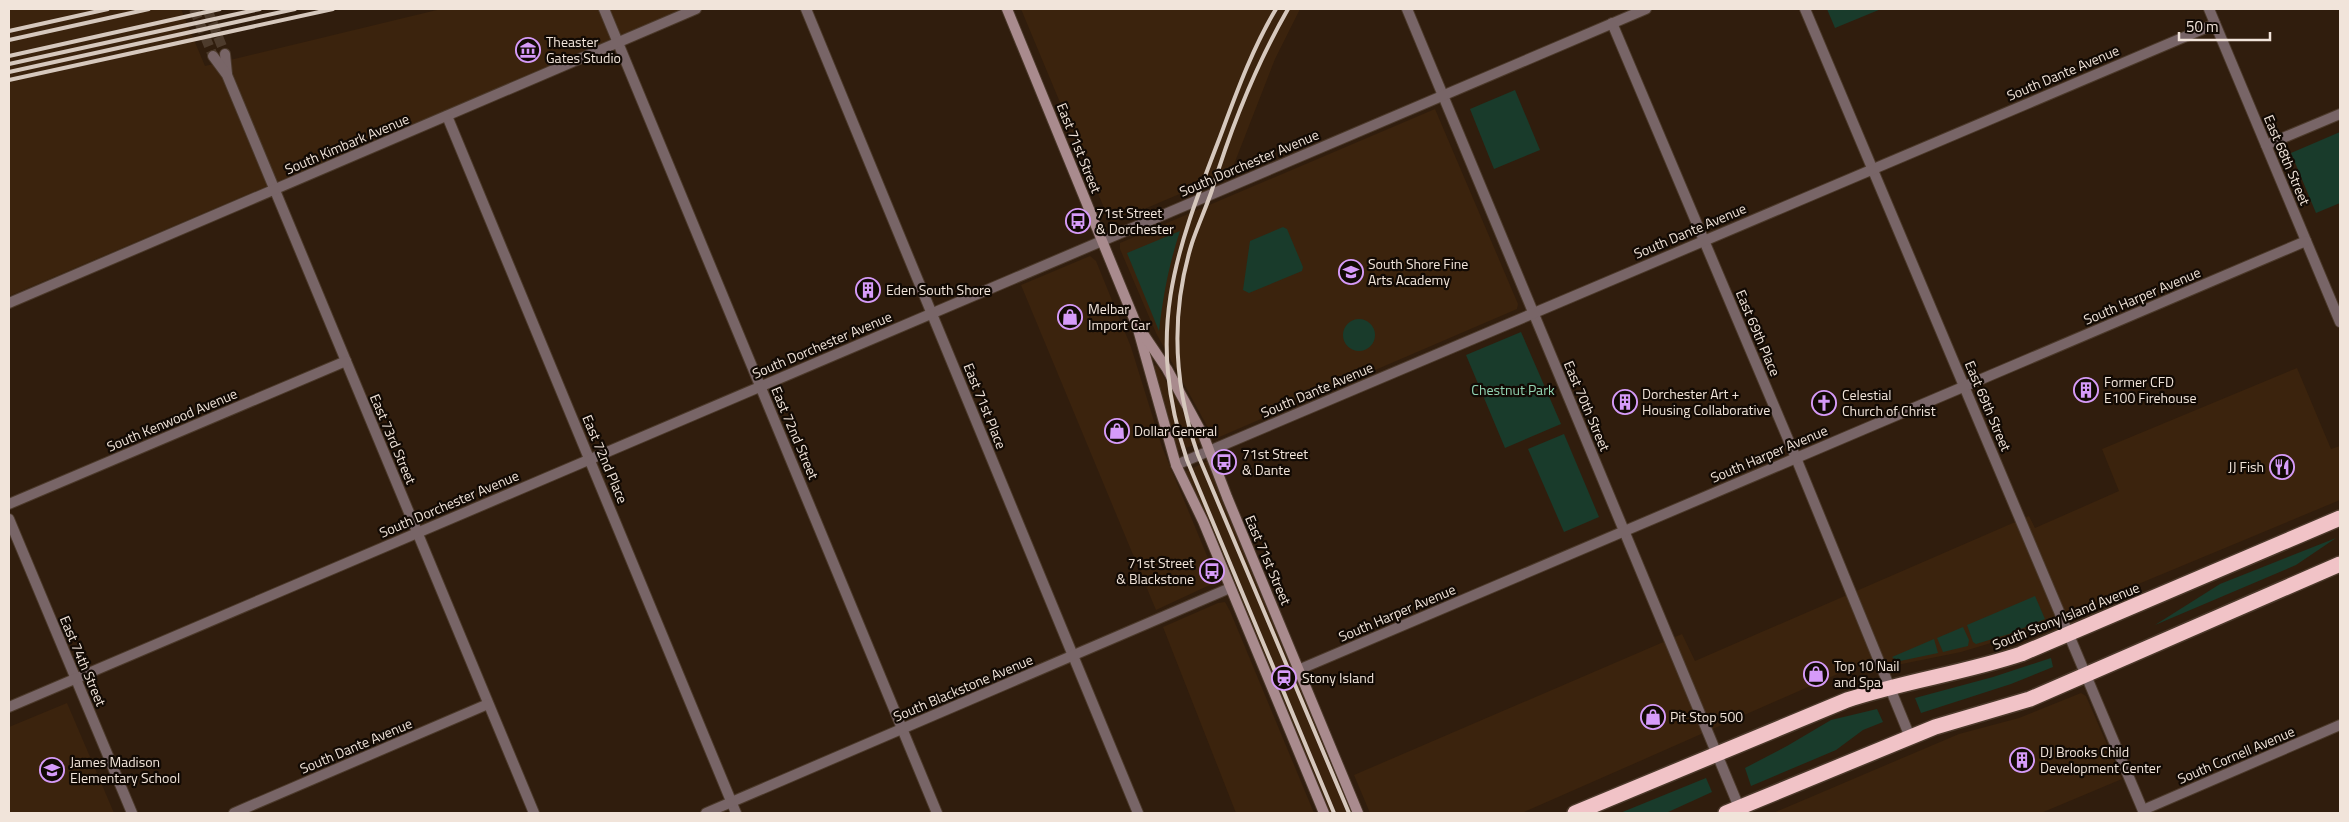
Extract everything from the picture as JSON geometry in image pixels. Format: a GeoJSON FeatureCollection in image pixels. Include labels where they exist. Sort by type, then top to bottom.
{"type":"FeatureCollection","features":[{"type":"Feature","properties":{"kind":"highway","name":"South Stony Island Avenue"},"geometry":{"type":"LineString","coordinates":[[1576,813],[1847,700],[1889,686],[1994,663],[2069,634],[2340,518]]}},
{"type":"Feature","properties":{"kind":"highway"},"geometry":{"type":"LineString","coordinates":[[1736,811],[1910,737],[1950,722],[2030,699],[2340,564]]}},
{"type":"Feature","properties":{"kind":"main road","name":"East 71st Street"},"geometry":{"type":"LineString","coordinates":[[1007,9],[1137,326],[1176,465],[1196,505],[1324,813]]}},
{"type":"Feature","properties":{"kind":"main road","name":"East 71st Street"},"geometry":{"type":"LineString","coordinates":[[1137,326],[1167,369],[1192,412],[1210,450],[1227,498],[1358,813]]}},
{"type":"Feature","properties":{"kind":"street","name":"East 72nd Street"},"geometry":{"type":"LineString","coordinates":[[604,9],[937,813]]}},
{"type":"Feature","properties":{"kind":"street","name":"South Kimbark Avenue"},"geometry":{"type":"LineString","coordinates":[[9,303],[696,9]]}},
{"type":"Feature","properties":{"kind":"street","name":"East 71st Place"},"geometry":{"type":"LineString","coordinates":[[806,9],[1138,813]]}},
{"type":"Feature","properties":{"kind":"street","name":"East 70th Street"},"geometry":{"type":"LineString","coordinates":[[1407,9],[1717,754],[1736,811]]}},
{"type":"Feature","properties":{"kind":"street","name":"South Dorchester Avenue"},"geometry":{"type":"LineString","coordinates":[[9,707],[1646,9]]}},
{"type":"Feature","properties":{"kind":"street","name":"East 69th Street"},"geometry":{"type":"LineString","coordinates":[[1805,9],[2144,812]]}},
{"type":"Feature","properties":{"kind":"street","name":"East 68th Street"},"geometry":{"type":"LineString","coordinates":[[2209,9],[2340,322]]}},
{"type":"Feature","properties":{"kind":"street","name":"East 69th Place"},"geometry":{"type":"LineString","coordinates":[[1612,23],[1796,458],[1910,737]]}},
{"type":"Feature","properties":{"kind":"street","name":"South Dante Avenue"},"geometry":{"type":"LineString","coordinates":[[1176,465],[2215,24]]}},
{"type":"Feature","properties":{"kind":"street","name":"East 73rd Street"},"geometry":{"type":"LineString","coordinates":[[226,54],[227,75]]}},
{"type":"Feature","properties":{"kind":"street","name":"East 73rd Street"},"geometry":{"type":"LineString","coordinates":[[213,56],[227,75],[534,813]]}},
{"type":"Feature","properties":{"kind":"street"},"geometry":{"type":"LineString","coordinates":[[2266,145],[2340,114]]}},
{"type":"Feature","properties":{"kind":"street","name":"East 72nd Place"},"geometry":{"type":"LineString","coordinates":[[447,116],[736,813]]}},
{"type":"Feature","properties":{"kind":"street","name":"South Harper Avenue"},"geometry":{"type":"LineString","coordinates":[[1298,670],[2306,241]]}},
{"type":"Feature","properties":{"kind":"street","name":"South Kenwood Avenue"},"geometry":{"type":"LineString","coordinates":[[9,504],[346,361]]}},
{"type":"Feature","properties":{"kind":"street","name":"East 74th Street"},"geometry":{"type":"LineString","coordinates":[[9,519],[132,813]]}},
{"type":"Feature","properties":{"kind":"street","name":"South Blackstone Avenue"},"geometry":{"type":"LineString","coordinates":[[706,813],[1230,588]]}},
{"type":"Feature","properties":{"kind":"street","name":"South Dante Avenue"},"geometry":{"type":"LineString","coordinates":[[234,813],[488,704]]}},
{"type":"Feature","properties":{"kind":"street","name":"South Cornell Avenue"},"geometry":{"type":"LineString","coordinates":[[2144,812],[2340,725]]}},
{"type":"Feature","properties":{"kind":"shaded area"},"geometry":{"type":"Polygon","coordinates":[[[9,9],[181,9],[205,66],[441,9],[683,9],[9,296],[9,9]]]}},
{"type":"Feature","properties":{"kind":"shaded area"},"geometry":{"type":"Polygon","coordinates":[[[1021,9],[1300,9],[1275,59],[1231,172],[1114,222],[1107,215],[1021,9]]]}},
{"type":"Feature","properties":{"kind":"shaded area","name":"South Shore Fine Arts Academy"},"geometry":{"type":"Polygon","coordinates":[[[1435,109],[1518,304],[1517,309],[1217,438],[1213,437],[1156,333],[1120,249],[1120,243],[1435,109]]]}},
{"type":"Feature","properties":{"kind":"shaded area"},"geometry":{"type":"Polygon","coordinates":[[[1090,256],[1096,261],[1131,347],[1162,447],[1217,580],[1156,610],[1021,285],[1090,256]]]}},
{"type":"Feature","properties":{"kind":"shaded area"},"geometry":{"type":"Polygon","coordinates":[[[1155,365],[1158,367],[1199,438],[1200,443],[1177,451],[1153,368],[1155,365]]]}},
{"type":"Feature","properties":{"kind":"shaded area"},"geometry":{"type":"Polygon","coordinates":[[[2297,368],[2331,449],[2340,446],[2340,500],[2011,637],[1961,652],[1897,665],[1867,661],[1522,813],[1370,813],[1354,775],[1682,634],[1695,661],[2029,516],[2035,528],[2119,491],[2102,449],[2297,368]]]}},
{"type":"Feature","properties":{"kind":"shaded area"},"geometry":{"type":"Polygon","coordinates":[[[1208,461],[1354,813],[1330,813],[1199,500],[1184,472],[1208,461]]]}},
{"type":"Feature","properties":{"kind":"shaded area"},"geometry":{"type":"Polygon","coordinates":[[[1225,602],[1314,813],[1236,813],[1163,627],[1218,603],[1225,602]]]}},
{"type":"Feature","properties":{"kind":"shaded area"},"geometry":{"type":"Polygon","coordinates":[[[2081,693],[2086,696],[2122,779],[2041,813],[1773,813],[1959,734],[2019,718],[2081,693]]]}},
{"type":"Feature","properties":{"kind":"shaded area","name":"James Madison Elementary School"},"geometry":{"type":"Polygon","coordinates":[[[67,703],[114,813],[9,813],[9,727],[67,703]]]}},
{"type":"Feature","properties":{"kind":"green space"},"geometry":{"type":"Polygon","coordinates":[[[1827,9],[1881,9],[1835,28],[1827,9]]]}},
{"type":"Feature","properties":{"kind":"green space"},"geometry":{"type":"Polygon","coordinates":[[[1515,90],[1540,150],[1494,169],[1470,109],[1515,90]]]}},
{"type":"Feature","properties":{"kind":"green space"},"geometry":{"type":"Polygon","coordinates":[[[2340,132],[2340,203],[2316,213],[2291,153],[2340,132]]]}},
{"type":"Feature","properties":{"kind":"green space"},"geometry":{"type":"Polygon","coordinates":[[[1283,227],[1287,229],[1303,267],[1302,271],[1249,293],[1243,290],[1250,241],[1283,227]]]}},
{"type":"Feature","properties":{"kind":"green space"},"geometry":{"type":"Polygon","coordinates":[[[1180,231],[1167,280],[1159,331],[1127,253],[1180,231]]]}},
{"type":"Feature","properties":{"kind":"green space"},"geometry":{"type":"Polygon","coordinates":[[[1359,319],[1371,323],[1375,335],[1371,347],[1359,351],[1347,347],[1343,335],[1347,323],[1359,319]]]}},
{"type":"Feature","properties":{"kind":"green space","name":"Chestnut Park"},"geometry":{"type":"Polygon","coordinates":[[[1521,332],[1561,424],[1505,448],[1466,355],[1521,332]]]}},
{"type":"Feature","properties":{"kind":"green space"},"geometry":{"type":"Polygon","coordinates":[[[1564,434],[1599,517],[1564,532],[1528,449],[1564,434]]]}},
{"type":"Feature","properties":{"kind":"green space"},"geometry":{"type":"Polygon","coordinates":[[[2336,538],[2296,565],[2155,625],[2220,584],[2336,538]]]}},
{"type":"Feature","properties":{"kind":"green space"},"geometry":{"type":"Polygon","coordinates":[[[2035,596],[2045,619],[2009,634],[1976,644],[1973,642],[1967,625],[2035,596]]]}},
{"type":"Feature","properties":{"kind":"green space"},"geometry":{"type":"Polygon","coordinates":[[[1963,627],[1969,640],[1968,646],[1943,652],[1937,638],[1963,627]]]}},
{"type":"Feature","properties":{"kind":"green space"},"geometry":{"type":"Polygon","coordinates":[[[1934,639],[1938,653],[1900,661],[1892,657],[1934,639]]]}},
{"type":"Feature","properties":{"kind":"green space"},"geometry":{"type":"Polygon","coordinates":[[[2051,658],[2053,667],[2011,684],[1921,713],[1915,698],[1993,677],[2051,658]]]}},
{"type":"Feature","properties":{"kind":"green space"},"geometry":{"type":"Polygon","coordinates":[[[1877,709],[1883,722],[1863,730],[1836,750],[1751,786],[1745,768],[1831,720],[1877,709]]]}},
{"type":"Feature","properties":{"kind":"green space"},"geometry":{"type":"Polygon","coordinates":[[[1706,778],[1712,792],[1666,813],[1620,813],[1706,778]]]}},
{"type":"Feature","properties":{"kind":"tunnel"},"geometry":{"type":"LineString","coordinates":[[194,9],[213,56]]}},
{"type":"Feature","properties":{"kind":"tunnel"},"geometry":{"type":"LineString","coordinates":[[207,9],[225,54]]}},
{"type":"Feature","properties":{"kind":"railway"},"geometry":{"type":"LineString","coordinates":[[9,31],[108,9]]}},
{"type":"Feature","properties":{"kind":"railway"},"geometry":{"type":"LineString","coordinates":[[9,40],[149,9]]}},
{"type":"Feature","properties":{"kind":"railway"},"geometry":{"type":"LineString","coordinates":[[9,56],[220,9]]}},
{"type":"Feature","properties":{"kind":"railway"},"geometry":{"type":"LineString","coordinates":[[9,64],[260,9]]}},
{"type":"Feature","properties":{"kind":"railway"},"geometry":{"type":"LineString","coordinates":[[9,72],[295,9]]}},
{"type":"Feature","properties":{"kind":"railway"},"geometry":{"type":"LineString","coordinates":[[9,80],[333,9]]}},
{"type":"Feature","properties":{"kind":"railway"},"geometry":{"type":"LineString","coordinates":[[1276,9],[1259,40],[1245,72],[1204,180],[1178,258],[1170,296],[1167,333],[1168,373],[1174,415],[1187,460],[1334,813]]}},
{"type":"Feature","properties":{"kind":"railway"},"geometry":{"type":"LineString","coordinates":[[1288,9],[1265,52],[1245,97],[1192,243],[1180,296],[1178,350],[1184,403],[1198,455],[1349,813]]}},
{"type":"Feature","properties":{"kind":"place","name":"Theaster Gates Studio"},"geometry":{"type":"Point","coordinates":[528,50]}},
{"type":"Feature","properties":{"kind":"place","name":"71st Street & Dorchester"},"geometry":{"type":"Point","coordinates":[1078,221]}},
{"type":"Feature","properties":{"kind":"place","name":"South Shore Fine Arts Academy"},"geometry":{"type":"Point","coordinates":[1351,272]}},
{"type":"Feature","properties":{"kind":"place","name":"Eden South Shore"},"geometry":{"type":"Point","coordinates":[868,290]}},
{"type":"Feature","properties":{"kind":"place","name":"Melbar Import Car"},"geometry":{"type":"Point","coordinates":[1070,317]}},
{"type":"Feature","properties":{"kind":"place","name":"Former CFD E100 Firehouse"},"geometry":{"type":"Point","coordinates":[2086,390]}},
{"type":"Feature","properties":{"kind":"place","name":"Dorchester Art + Housing Collaborative"},"geometry":{"type":"Point","coordinates":[1625,402]}},
{"type":"Feature","properties":{"kind":"place","name":"Celestial Church of Christ"},"geometry":{"type":"Point","coordinates":[1824,403]}},
{"type":"Feature","properties":{"kind":"place","name":"Dollar General"},"geometry":{"type":"Point","coordinates":[1117,431]}},
{"type":"Feature","properties":{"kind":"place","name":"71st Street & Dante"},"geometry":{"type":"Point","coordinates":[1224,462]}},
{"type":"Feature","properties":{"kind":"place","name":"JJ Fish"},"geometry":{"type":"Point","coordinates":[2282,467]}},
{"type":"Feature","properties":{"kind":"place","name":"71st Street & Blackstone"},"geometry":{"type":"Point","coordinates":[1212,571]}},
{"type":"Feature","properties":{"kind":"place","name":"Top 10 Nail and Spa"},"geometry":{"type":"Point","coordinates":[1816,674]}},
{"type":"Feature","properties":{"kind":"place","name":"Stony Island"},"geometry":{"type":"Point","coordinates":[1284,678]}},
{"type":"Feature","properties":{"kind":"place","name":"Pit Stop 500"},"geometry":{"type":"Point","coordinates":[1653,717]}},
{"type":"Feature","properties":{"kind":"place","name":"DJ Brooks Child Development Center"},"geometry":{"type":"Point","coordinates":[2022,760]}},
{"type":"Feature","properties":{"kind":"place","name":"James Madison Elementary School"},"geometry":{"type":"Point","coordinates":[52,770]}}]}
